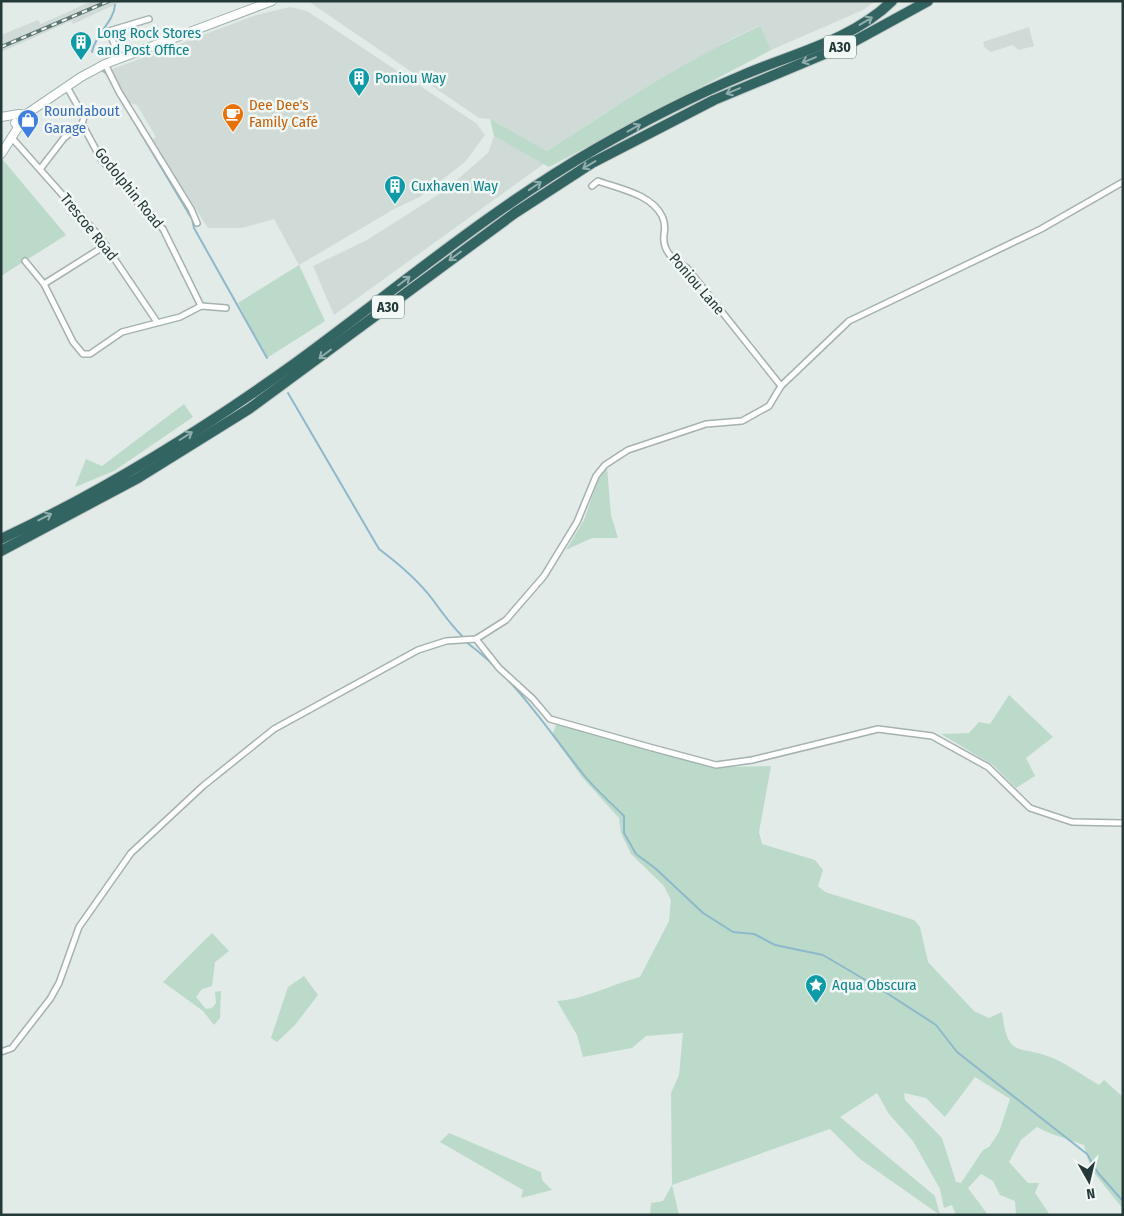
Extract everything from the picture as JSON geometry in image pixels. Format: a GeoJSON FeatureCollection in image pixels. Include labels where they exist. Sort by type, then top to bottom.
{"type":"FeatureCollection","features":[{"type":"Feature","properties":{"kind":"highway","name":"A30"},"geometry":{"type":"LineString","coordinates":[[1,539],[80,498],[204,425],[292,365],[493,215],[561,170],[658,115],[715,87],[838,36],[881,12],[892,1]]}},
{"type":"Feature","properties":{"kind":"highway","name":"A30"},"geometry":{"type":"LineString","coordinates":[[1,551],[130,483],[249,409],[463,250],[515,213],[592,164],[714,100],[853,42],[928,1]]}},
{"type":"Feature","properties":{"kind":"street"},"geometry":{"type":"LineString","coordinates":[[1,117],[25,115],[81,76],[105,64],[272,1]]}},
{"type":"Feature","properties":{"kind":"street"},"geometry":{"type":"LineString","coordinates":[[120,59],[109,31],[149,19]]}},
{"type":"Feature","properties":{"kind":"street"},"geometry":{"type":"LineString","coordinates":[[105,64],[119,92],[191,209],[197,223]]}},
{"type":"Feature","properties":{"kind":"street","name":"Godolphin Road"},"geometry":{"type":"LineString","coordinates":[[67,87],[84,117],[82,124],[101,159],[146,213],[163,229],[201,306]]}},
{"type":"Feature","properties":{"kind":"street"},"geometry":{"type":"LineString","coordinates":[[1,154],[19,126],[26,123],[25,115]]}},
{"type":"Feature","properties":{"kind":"street"},"geometry":{"type":"LineString","coordinates":[[15,116],[14,121],[19,126]]}},
{"type":"Feature","properties":{"kind":"street"},"geometry":{"type":"LineString","coordinates":[[41,168],[64,138],[82,124]]}},
{"type":"Feature","properties":{"kind":"street","name":"Trescoe Road"},"geometry":{"type":"LineString","coordinates":[[12,138],[41,168],[106,245],[157,322]]}},
{"type":"Feature","properties":{"kind":"street","name":"Poniou Lane"},"geometry":{"type":"LineString","coordinates":[[592,186],[598,181],[644,198],[657,209],[665,225],[663,242],[671,258],[687,268],[781,386]]}},
{"type":"Feature","properties":{"kind":"street"},"geometry":{"type":"LineString","coordinates":[[1,1052],[12,1048],[50,999],[59,983],[79,927],[131,853],[202,786],[274,729],[418,650],[446,641],[476,639],[506,620],[544,576],[578,522],[596,476],[605,465],[628,450],[706,424],[742,420],[769,406],[781,386],[850,321],[1041,229],[1123,182]]}},
{"type":"Feature","properties":{"kind":"street"},"geometry":{"type":"LineString","coordinates":[[44,284],[106,245]]}},
{"type":"Feature","properties":{"kind":"street"},"geometry":{"type":"LineString","coordinates":[[25,261],[44,284],[73,342],[83,354],[90,354],[122,332],[180,317],[201,306],[226,308]]}},
{"type":"Feature","properties":{"kind":"street"},"geometry":{"type":"LineString","coordinates":[[476,639],[499,668],[533,699],[550,719],[716,765],[779,754],[878,729],[932,736],[988,767],[1030,808],[1072,822],[1123,824]]}},
{"type":"Feature","properties":{"kind":"shaded area"},"geometry":{"type":"Polygon","coordinates":[[[92,1],[123,1],[73,24],[71,21],[1,52],[1,35],[38,20],[41,24],[92,1]]]}},
{"type":"Feature","properties":{"kind":"shaded area"},"geometry":{"type":"Polygon","coordinates":[[[308,1],[875,1],[863,10],[771,50],[759,26],[733,38],[608,111],[547,151],[490,119],[479,118],[308,1]]]}},
{"type":"Feature","properties":{"kind":"shaded area"},"geometry":{"type":"Polygon","coordinates":[[[290,7],[307,11],[476,123],[485,135],[465,162],[420,197],[396,208],[299,265],[274,219],[242,228],[208,228],[152,140],[156,137],[137,105],[128,102],[110,70],[256,15],[290,7]]]}},
{"type":"Feature","properties":{"kind":"shaded area"},"geometry":{"type":"Polygon","coordinates":[[[1029,27],[1034,46],[1019,50],[1012,45],[991,52],[985,48],[983,42],[1029,27]]]}},
{"type":"Feature","properties":{"kind":"shaded area"},"geometry":{"type":"Polygon","coordinates":[[[494,136],[545,163],[334,315],[313,266],[367,240],[444,191],[488,153],[494,136]]]}},
{"type":"Feature","properties":{"kind":"green space"},"geometry":{"type":"Polygon","coordinates":[[[760,26],[771,50],[549,167],[494,136],[490,119],[547,151],[678,69],[760,26]]]}},
{"type":"Feature","properties":{"kind":"green space"},"geometry":{"type":"Polygon","coordinates":[[[3,160],[66,235],[1,276],[1,163],[3,160]]]}},
{"type":"Feature","properties":{"kind":"green space"},"geometry":{"type":"Polygon","coordinates":[[[299,265],[325,321],[267,358],[238,303],[299,265]]]}},
{"type":"Feature","properties":{"kind":"green space"},"geometry":{"type":"Polygon","coordinates":[[[184,404],[193,417],[114,471],[75,487],[86,459],[102,466],[184,404]]]}},
{"type":"Feature","properties":{"kind":"green space"},"geometry":{"type":"Polygon","coordinates":[[[607,467],[611,515],[618,538],[592,538],[566,550],[584,520],[598,480],[607,467]]]}},
{"type":"Feature","properties":{"kind":"green space"},"geometry":{"type":"Polygon","coordinates":[[[1009,695],[1053,737],[1026,758],[1035,776],[1016,788],[993,765],[941,734],[969,733],[979,722],[990,724],[1009,695]]]}},
{"type":"Feature","properties":{"kind":"green space"},"geometry":{"type":"Polygon","coordinates":[[[557,723],[665,755],[726,767],[771,766],[759,832],[762,844],[815,860],[823,870],[818,886],[825,892],[914,920],[920,927],[928,962],[974,1011],[989,1018],[1002,1012],[1008,1038],[1012,1045],[1055,1059],[1099,1085],[1104,1080],[1123,1097],[1123,1209],[1091,1169],[1084,1145],[1037,1127],[1021,1140],[1009,1162],[1028,1183],[1039,1183],[1035,1193],[1050,1215],[1016,1215],[1015,1201],[1000,1195],[993,1181],[981,1174],[968,1188],[988,1215],[956,1215],[952,1205],[944,1208],[940,1189],[913,1141],[889,1114],[877,1093],[840,1117],[935,1196],[940,1215],[860,1159],[830,1129],[672,1185],[671,1093],[679,1075],[683,1033],[646,1036],[632,1048],[583,1057],[577,1035],[557,1001],[589,994],[640,977],[669,921],[671,900],[664,886],[631,854],[621,833],[619,818],[582,777],[552,735],[557,723]],[[975,1077],[945,1117],[926,1098],[904,1093],[905,1100],[942,1138],[956,1182],[961,1183],[983,1150],[989,1147],[999,1132],[1010,1099],[975,1077]]]}},
{"type":"Feature","properties":{"kind":"green space"},"geometry":{"type":"Polygon","coordinates":[[[212,933],[229,951],[215,962],[212,986],[202,989],[196,997],[206,1009],[212,1008],[216,1003],[215,992],[221,991],[220,1018],[214,1025],[203,1011],[163,982],[212,933]]]}},
{"type":"Feature","properties":{"kind":"green space"},"geometry":{"type":"Polygon","coordinates":[[[304,976],[318,995],[295,1025],[277,1042],[271,1038],[288,987],[304,976]]]}},
{"type":"Feature","properties":{"kind":"green space"},"geometry":{"type":"Polygon","coordinates":[[[449,1133],[541,1172],[542,1180],[552,1190],[521,1198],[523,1190],[440,1142],[449,1133]]]}},
{"type":"Feature","properties":{"kind":"green space"},"geometry":{"type":"Polygon","coordinates":[[[672,1185],[679,1215],[650,1215],[651,1203],[663,1201],[672,1185]]]}},
{"type":"Feature","properties":{"kind":"waterway"},"geometry":{"type":"LineString","coordinates":[[92,52],[97,39],[114,11],[115,5]]}},
{"type":"Feature","properties":{"kind":"waterway"},"geometry":{"type":"LineString","coordinates":[[103,71],[108,75]]}},
{"type":"Feature","properties":{"kind":"waterway"},"geometry":{"type":"LineString","coordinates":[[118,95],[192,219],[194,228],[267,358]]}},
{"type":"Feature","properties":{"kind":"waterway"},"geometry":{"type":"LineString","coordinates":[[288,393],[379,549],[401,566],[421,586],[463,637]]}},
{"type":"Feature","properties":{"kind":"waterway"},"geometry":{"type":"LineString","coordinates":[[466,642],[515,687],[588,780],[624,816],[624,833],[636,854],[655,868],[703,913],[733,932],[754,934],[775,945],[823,955],[936,1025],[957,1052],[1087,1154],[1098,1173],[1123,1201]]}},
{"type":"Feature","properties":{"kind":"railway"},"geometry":{"type":"LineString","coordinates":[[1,47],[109,1]]}},
{"type":"Feature","properties":{"kind":"place","name":"Long Rock Stores and Post Office"},"geometry":{"type":"Point","coordinates":[81,61]}},
{"type":"Feature","properties":{"kind":"place","name":"Poniou Way"},"geometry":{"type":"Point","coordinates":[359,97]}},
{"type":"Feature","properties":{"kind":"place","name":"Dee Dee's Family Café"},"geometry":{"type":"Point","coordinates":[233,133]}},
{"type":"Feature","properties":{"kind":"place","name":"Roundabout Garage"},"geometry":{"type":"Point","coordinates":[28,139]}},
{"type":"Feature","properties":{"kind":"place","name":"Cuxhaven Way"},"geometry":{"type":"Point","coordinates":[395,205]}},
{"type":"Feature","properties":{"kind":"place","name":"Aqua Obscura"},"geometry":{"type":"Point","coordinates":[816,1004]}}]}
